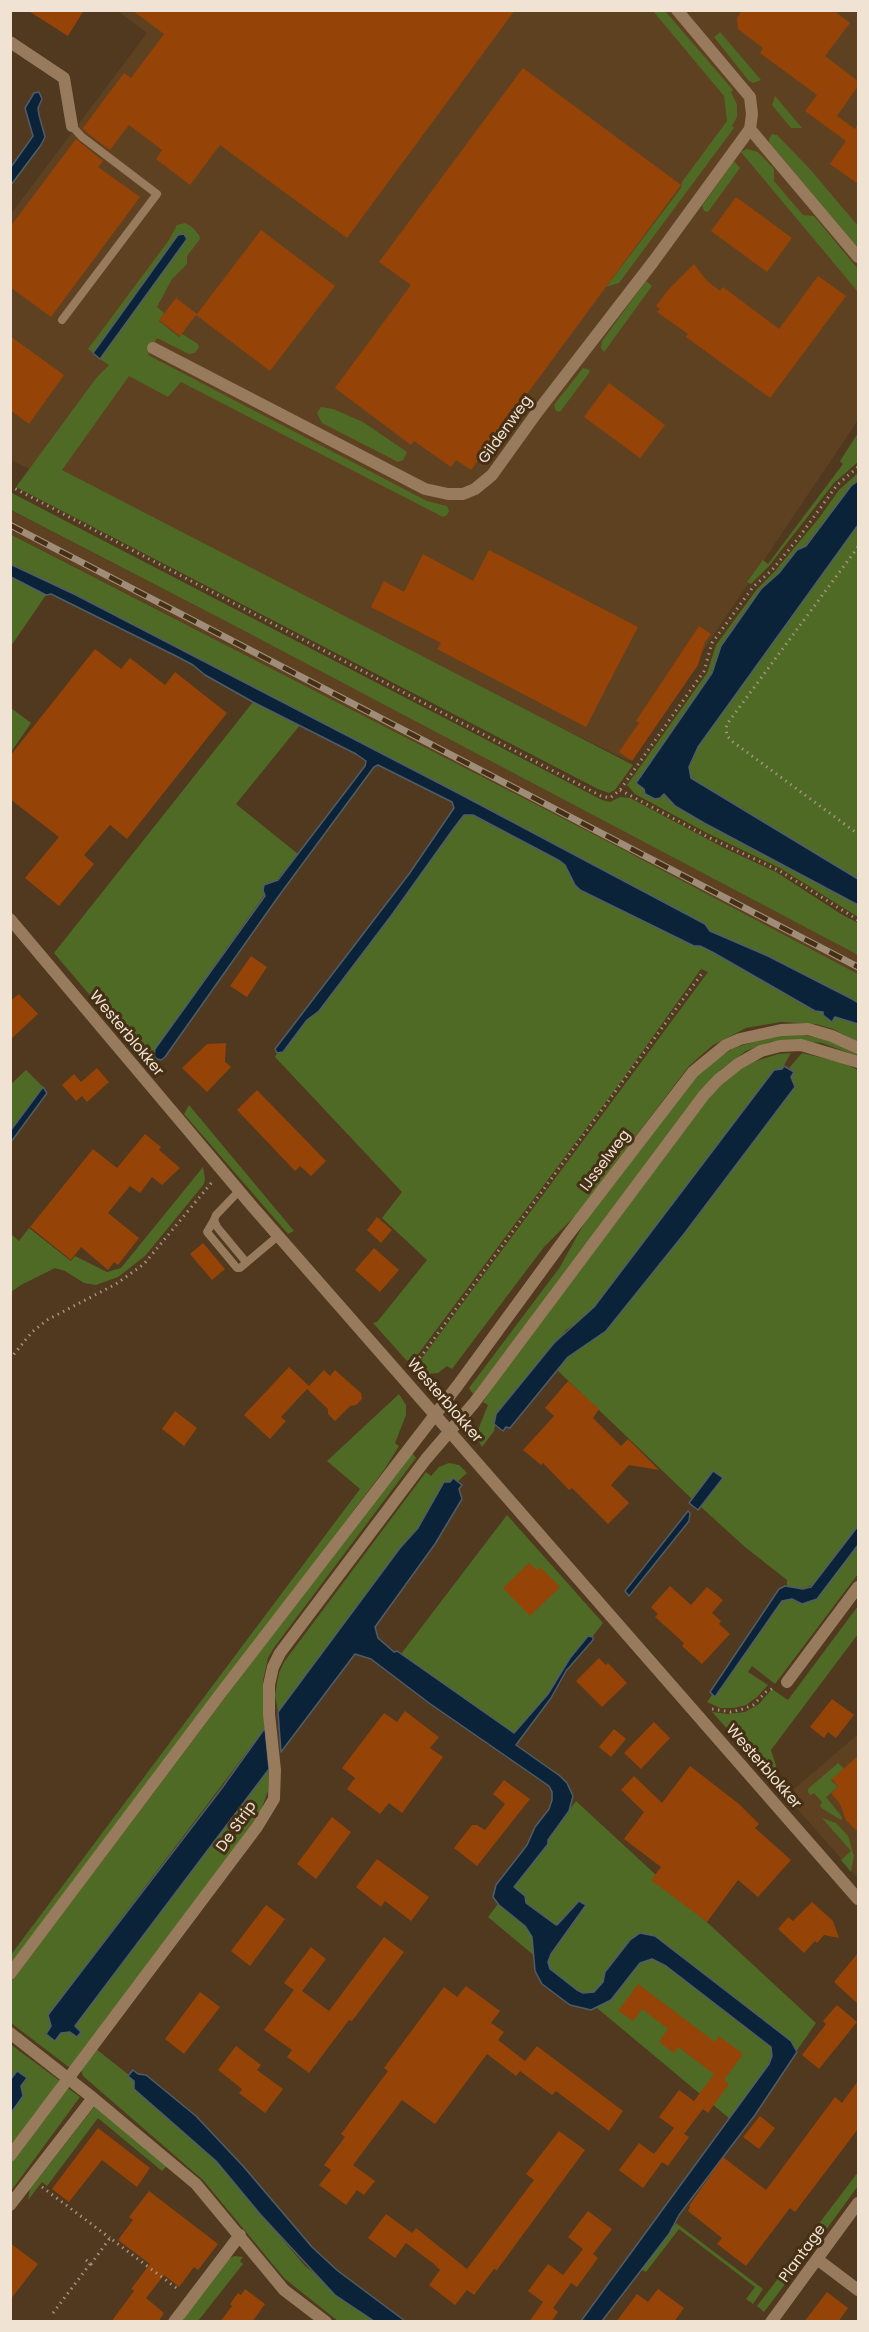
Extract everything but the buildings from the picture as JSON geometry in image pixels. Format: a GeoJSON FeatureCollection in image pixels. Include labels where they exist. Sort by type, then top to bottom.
{"type":"FeatureCollection","features":[{"type":"Feature","properties":{"kind":"street"},"geometry":{"type":"LineString","coordinates":[[677,10],[750,97],[752,114],[750,129],[858,257]]}},
{"type":"Feature","properties":{"kind":"street"},"geometry":{"type":"LineString","coordinates":[[10,42],[64,78],[72,126]]}},
{"type":"Feature","properties":{"kind":"street","name":"Gildenweg"},"geometry":{"type":"LineString","coordinates":[[153,348],[425,489],[448,494],[463,494],[475,489],[492,475],[750,129]]}},
{"type":"Feature","properties":{"kind":"street","name":"Westerblokker"},"geometry":{"type":"LineString","coordinates":[[10,919],[239,1191],[858,1899]]}},
{"type":"Feature","properties":{"kind":"street","name":"IJsselweg"},"geometry":{"type":"LineString","coordinates":[[434,1414],[686,1081],[709,1057],[740,1039],[782,1030],[808,1029],[832,1036],[858,1048]]}},
{"type":"Feature","properties":{"kind":"street"},"geometry":{"type":"LineString","coordinates":[[450,1432],[718,1080],[738,1064],[761,1051],[780,1046],[801,1045],[858,1062]]}},
{"type":"Feature","properties":{"kind":"street"},"geometry":{"type":"LineString","coordinates":[[10,1974],[434,1414]]}},
{"type":"Feature","properties":{"kind":"street","name":"De Strip"},"geometry":{"type":"LineString","coordinates":[[10,2156],[257,1827],[274,1799],[275,1770],[269,1714],[269,1684],[273,1667],[280,1653],[426,1459],[450,1432]]}},
{"type":"Feature","properties":{"kind":"street"},"geometry":{"type":"LineString","coordinates":[[787,1682],[858,1587]]}},
{"type":"Feature","properties":{"kind":"street"},"geometry":{"type":"LineString","coordinates":[[10,2033],[93,2098],[196,2184],[284,2289],[326,2322]]}},
{"type":"Feature","properties":{"kind":"street"},"geometry":{"type":"LineString","coordinates":[[10,2205],[93,2098]]}},
{"type":"Feature","properties":{"kind":"street","name":"Plantage"},"geometry":{"type":"LineString","coordinates":[[771,2322],[858,2203]]}},
{"type":"Feature","properties":{"kind":"street"},"geometry":{"type":"LineString","coordinates":[[174,2322],[240,2235]]}},
{"type":"Feature","properties":{"kind":"street"},"geometry":{"type":"LineString","coordinates":[[817,2259],[858,2290]]}},
{"type":"Feature","properties":{"kind":"lane"},"geometry":{"type":"LineString","coordinates":[[62,320],[157,194],[82,137],[72,126]]}},
{"type":"Feature","properties":{"kind":"lane"},"geometry":{"type":"LineString","coordinates":[[239,1191],[216,1215],[207,1229],[209,1236],[235,1267],[240,1268],[278,1236]]}},
{"type":"Feature","properties":{"kind":"path"},"geometry":{"type":"LineString","coordinates":[[10,486],[601,796],[610,798],[620,790],[704,671],[712,643],[753,587],[772,570],[800,536],[837,485],[858,467]]}},
{"type":"Feature","properties":{"kind":"path"},"geometry":{"type":"LineString","coordinates":[[858,547],[727,724],[726,729],[727,736],[733,742],[858,834]]}},
{"type":"Feature","properties":{"kind":"path"},"geometry":{"type":"LineString","coordinates":[[620,790],[708,837],[780,871],[858,920]]}},
{"type":"Feature","properties":{"kind":"path"},"geometry":{"type":"LineString","coordinates":[[402,1376],[422,1355],[703,972]]}},
{"type":"Feature","properties":{"kind":"path"},"geometry":{"type":"LineString","coordinates":[[10,1359],[32,1332],[47,1320],[116,1284],[144,1264],[223,1171]]}},
{"type":"Feature","properties":{"kind":"path"},"geometry":{"type":"LineString","coordinates":[[703,1705],[731,1712],[743,1709],[753,1705],[766,1692],[787,1682]]}},
{"type":"Feature","properties":{"kind":"path"},"geometry":{"type":"LineString","coordinates":[[42,2187],[190,2298]]}},
{"type":"Feature","properties":{"kind":"path"},"geometry":{"type":"LineString","coordinates":[[53,2313],[110,2238]]}},
{"type":"Feature","properties":{"kind":"path"},"geometry":{"type":"LineString","coordinates":[[86,2260],[91,2264]]}},
{"type":"Feature","properties":{"kind":"shaded area"},"geometry":{"type":"Polygon","coordinates":[[[118,11],[858,11],[858,420],[629,761],[11,460],[10,215],[147,33],[118,11]]]}},
{"type":"Feature","properties":{"kind":"shaded area"},"geometry":{"type":"Polygon","coordinates":[[[10,510],[237,627],[858,955],[858,974],[605,840],[11,534],[10,510]]]}},
{"type":"Feature","properties":{"kind":"shaded area"},"geometry":{"type":"Polygon","coordinates":[[[858,1734],[858,1878],[786,1796],[858,1734]]]}},
{"type":"Feature","properties":{"kind":"green space"},"geometry":{"type":"Polygon","coordinates":[[[653,11],[665,11],[733,90],[731,92],[737,105],[737,117],[732,126],[734,128],[619,283],[606,287],[681,188],[682,182],[727,121],[724,96],[653,11]]]}},
{"type":"Feature","properties":{"kind":"green space"},"geometry":{"type":"Polygon","coordinates":[[[720,32],[761,80],[753,83],[749,81],[714,37],[720,32]]]}},
{"type":"Feature","properties":{"kind":"green space"},"geometry":{"type":"Polygon","coordinates":[[[775,96],[802,128],[791,128],[772,105],[775,96]]]}},
{"type":"Feature","properties":{"kind":"green space"},"geometry":{"type":"Polygon","coordinates":[[[772,134],[777,135],[809,168],[858,226],[858,248],[769,142],[772,134]]]}},
{"type":"Feature","properties":{"kind":"green space"},"geometry":{"type":"Polygon","coordinates":[[[747,149],[758,152],[774,169],[774,181],[803,215],[814,216],[858,269],[858,292],[741,152],[747,149]]]}},
{"type":"Feature","properties":{"kind":"green space"},"geometry":{"type":"Polygon","coordinates":[[[734,161],[740,168],[708,212],[704,211],[702,206],[734,161]]]}},
{"type":"Feature","properties":{"kind":"green space"},"geometry":{"type":"Polygon","coordinates":[[[185,223],[192,227],[200,239],[187,256],[187,264],[172,279],[157,307],[164,313],[159,321],[179,337],[182,334],[199,347],[195,353],[189,354],[157,338],[148,355],[427,501],[447,506],[449,511],[443,517],[181,382],[168,397],[129,376],[62,470],[633,765],[615,790],[609,793],[598,789],[16,487],[97,377],[109,365],[100,359],[187,239],[184,234],[175,239],[93,353],[88,349],[169,240],[177,225],[185,223]]]}},
{"type":"Feature","properties":{"kind":"green space"},"geometry":{"type":"Polygon","coordinates":[[[646,281],[652,286],[604,352],[601,348],[602,341],[646,281]]]}},
{"type":"Feature","properties":{"kind":"green space"},"geometry":{"type":"Polygon","coordinates":[[[583,368],[590,370],[589,373],[560,412],[556,411],[554,405],[583,368]]]}},
{"type":"Feature","properties":{"kind":"green space"},"geometry":{"type":"Polygon","coordinates":[[[321,407],[333,409],[363,422],[407,452],[403,460],[398,462],[322,423],[317,413],[321,407]]]}},
{"type":"Feature","properties":{"kind":"green space"},"geometry":{"type":"Polygon","coordinates":[[[858,433],[858,462],[834,483],[769,566],[751,584],[747,582],[763,560],[768,564],[843,464],[840,461],[858,433]]]}},
{"type":"Feature","properties":{"kind":"green space"},"geometry":{"type":"Polygon","coordinates":[[[858,473],[858,481],[851,486],[805,546],[797,550],[779,573],[761,589],[721,646],[712,673],[644,789],[645,794],[656,799],[664,793],[675,806],[858,905],[858,917],[780,868],[707,833],[635,794],[627,785],[707,673],[716,645],[757,589],[819,518],[839,490],[858,473]]]}},
{"type":"Feature","properties":{"kind":"green space"},"geometry":{"type":"Polygon","coordinates":[[[10,492],[602,800],[610,802],[620,797],[630,798],[726,849],[776,872],[858,923],[858,955],[11,510],[10,492]]]}},
{"type":"Feature","properties":{"kind":"green space"},"geometry":{"type":"Polygon","coordinates":[[[858,525],[858,879],[691,778],[689,767],[698,747],[858,525]]]}},
{"type":"Feature","properties":{"kind":"green space"},"geometry":{"type":"Polygon","coordinates":[[[10,534],[605,840],[858,974],[858,1003],[768,956],[710,931],[705,924],[458,793],[76,595],[11,564],[10,534]]]}},
{"type":"Feature","properties":{"kind":"green space"},"geometry":{"type":"Polygon","coordinates":[[[11,577],[46,595],[11,646],[11,577]]]}},
{"type":"Feature","properties":{"kind":"green space"},"geometry":{"type":"Polygon","coordinates":[[[253,702],[300,725],[236,804],[298,854],[265,894],[155,1049],[154,1056],[157,1059],[152,1068],[54,953],[253,702]]]}},
{"type":"Feature","properties":{"kind":"green space"},"geometry":{"type":"Polygon","coordinates":[[[11,708],[31,723],[11,752],[11,708]]]}},
{"type":"Feature","properties":{"kind":"green space"},"geometry":{"type":"Polygon","coordinates":[[[464,815],[473,815],[560,861],[565,865],[580,890],[694,946],[700,946],[714,953],[815,1011],[823,1012],[823,1015],[831,1021],[835,1017],[858,1024],[858,1042],[833,1029],[816,1024],[781,1022],[746,1028],[713,1045],[689,1066],[577,1214],[544,1247],[452,1369],[447,1366],[438,1373],[427,1374],[414,1369],[708,972],[701,969],[622,1080],[419,1353],[407,1361],[373,1323],[377,1322],[427,1260],[382,1218],[402,1192],[275,1057],[277,1053],[283,1052],[307,1020],[319,1011],[464,815]]]}},
{"type":"Feature","properties":{"kind":"green space"},"geometry":{"type":"Polygon","coordinates":[[[778,1035],[802,1035],[826,1039],[858,1055],[822,1043],[791,1040],[770,1042],[746,1051],[720,1070],[473,1394],[469,1388],[560,1267],[587,1218],[700,1072],[733,1048],[778,1035]]]}},
{"type":"Feature","properties":{"kind":"green space"},"geometry":{"type":"Polygon","coordinates":[[[791,1053],[782,1069],[774,1070],[587,1316],[566,1330],[496,1420],[494,1431],[482,1447],[477,1438],[477,1432],[488,1405],[483,1402],[499,1377],[713,1092],[737,1071],[753,1062],[778,1054],[791,1053]]]}},
{"type":"Feature","properties":{"kind":"green space"},"geometry":{"type":"Polygon","coordinates":[[[802,1053],[844,1063],[858,1070],[858,1526],[814,1584],[803,1589],[787,1586],[787,1580],[745,1547],[701,1507],[722,1479],[713,1472],[692,1499],[557,1370],[568,1357],[606,1331],[684,1234],[795,1087],[791,1077],[794,1072],[789,1068],[802,1053]]]}},
{"type":"Feature","properties":{"kind":"green space"},"geometry":{"type":"Polygon","coordinates":[[[26,1070],[43,1087],[11,1130],[10,1085],[26,1070]]]}},
{"type":"Feature","properties":{"kind":"green space"},"geometry":{"type":"Polygon","coordinates":[[[189,1105],[294,1231],[288,1234],[184,1114],[189,1105]]]}},
{"type":"Feature","properties":{"kind":"green space"},"geometry":{"type":"Polygon","coordinates":[[[203,1167],[204,1184],[145,1256],[118,1277],[96,1285],[84,1283],[65,1271],[55,1268],[11,1292],[11,1234],[19,1241],[29,1228],[71,1261],[75,1256],[107,1272],[121,1268],[203,1167]]]}},
{"type":"Feature","properties":{"kind":"green space"},"geometry":{"type":"Polygon","coordinates":[[[399,1394],[406,1405],[406,1415],[395,1443],[399,1446],[384,1470],[11,1967],[10,1956],[360,1489],[327,1461],[399,1394]]]}},
{"type":"Feature","properties":{"kind":"green space"},"geometry":{"type":"Polygon","coordinates":[[[411,1451],[416,1458],[268,1658],[263,1681],[265,1728],[48,2015],[51,2026],[46,2034],[49,2037],[55,2041],[61,2033],[70,2032],[76,2037],[74,2027],[269,1769],[268,1791],[261,1810],[234,1850],[70,2068],[11,2023],[10,1983],[411,1451]]]}},
{"type":"Feature","properties":{"kind":"green space"},"geometry":{"type":"Polygon","coordinates":[[[449,1463],[459,1465],[467,1473],[457,1482],[453,1478],[450,1482],[444,1483],[418,1528],[400,1548],[278,1712],[275,1695],[279,1673],[284,1662],[426,1472],[431,1476],[439,1467],[449,1463]]]}},
{"type":"Feature","properties":{"kind":"green space"},"geometry":{"type":"Polygon","coordinates":[[[507,1515],[603,1623],[517,1735],[401,1654],[507,1515]]]}},
{"type":"Feature","properties":{"kind":"green space"},"geometry":{"type":"Polygon","coordinates":[[[858,1545],[858,1574],[775,1684],[752,1666],[748,1672],[768,1685],[757,1697],[746,1705],[734,1708],[720,1708],[707,1702],[712,1695],[716,1696],[779,1604],[785,1599],[792,1599],[798,1603],[817,1599],[858,1545]]]}},
{"type":"Feature","properties":{"kind":"green space"},"geometry":{"type":"Polygon","coordinates":[[[858,1606],[858,1634],[771,1750],[778,1772],[771,1778],[712,1712],[728,1714],[745,1712],[759,1704],[772,1689],[788,1700],[858,1606]]]}},
{"type":"Feature","properties":{"kind":"green space"},"geometry":{"type":"Polygon","coordinates":[[[838,1763],[844,1769],[831,1780],[838,1787],[826,1797],[842,1817],[841,1820],[823,1809],[820,1806],[822,1802],[814,1793],[810,1795],[808,1792],[808,1789],[838,1763]]]}},
{"type":"Feature","properties":{"kind":"green space"},"geometry":{"type":"Polygon","coordinates":[[[576,1801],[816,2023],[742,2129],[488,1917],[576,1801]]]}},
{"type":"Feature","properties":{"kind":"green space"},"geometry":{"type":"Polygon","coordinates":[[[822,1818],[836,1823],[848,1836],[854,1856],[851,1872],[841,1860],[851,1851],[822,1818]]]}},
{"type":"Feature","properties":{"kind":"green space"},"geometry":{"type":"Polygon","coordinates":[[[10,2044],[60,2081],[11,2147],[11,2113],[23,2096],[11,2079],[10,2044]]]}},
{"type":"Feature","properties":{"kind":"green space"},"geometry":{"type":"Polygon","coordinates":[[[96,2049],[129,2075],[135,2081],[134,2089],[216,2161],[305,2266],[374,2321],[338,2321],[285,2279],[203,2180],[83,2076],[81,2070],[96,2049]]]}},
{"type":"Feature","properties":{"kind":"green space"},"geometry":{"type":"Polygon","coordinates":[[[68,2088],[80,2097],[11,2191],[10,2163],[68,2088]]]}},
{"type":"Feature","properties":{"kind":"green space"},"geometry":{"type":"Polygon","coordinates":[[[95,2106],[167,2166],[162,2171],[98,2118],[47,2186],[42,2182],[28,2200],[30,2189],[95,2106]]]}},
{"type":"Feature","properties":{"kind":"green space"},"geometry":{"type":"Polygon","coordinates":[[[858,2172],[858,2186],[823,2234],[815,2229],[858,2172]]]}},
{"type":"Feature","properties":{"kind":"green space"},"geometry":{"type":"Polygon","coordinates":[[[676,2223],[763,2289],[753,2304],[746,2299],[755,2287],[679,2229],[646,2272],[640,2269],[676,2223]]]}},
{"type":"Feature","properties":{"kind":"green space"},"geometry":{"type":"Polygon","coordinates":[[[806,2242],[813,2247],[764,2312],[757,2306],[806,2242]]]}},
{"type":"Feature","properties":{"kind":"green space"},"geometry":{"type":"Polygon","coordinates":[[[234,2256],[243,2257],[240,2261],[243,2264],[198,2321],[184,2321],[184,2317],[228,2259],[234,2256]]]}},
{"type":"Feature","properties":{"kind":"water"},"geometry":{"type":"Polygon","coordinates":[[[39,92],[42,99],[38,108],[45,137],[11,185],[11,167],[33,136],[25,108],[34,93],[39,92]]]}},
{"type":"Feature","properties":{"kind":"water"},"geometry":{"type":"Polygon","coordinates":[[[184,234],[187,239],[100,359],[93,353],[178,235],[184,234]]]}},
{"type":"Feature","properties":{"kind":"water"},"geometry":{"type":"Polygon","coordinates":[[[858,481],[858,525],[698,747],[689,767],[691,778],[858,879],[858,905],[704,823],[675,806],[664,794],[655,799],[645,794],[644,789],[636,783],[712,673],[721,646],[761,589],[779,573],[797,550],[806,546],[851,486],[858,481]]]}},
{"type":"Feature","properties":{"kind":"water"},"geometry":{"type":"Polygon","coordinates":[[[10,564],[76,595],[458,793],[705,924],[710,931],[768,956],[852,999],[858,1003],[858,1024],[835,1017],[832,1022],[823,1015],[823,1012],[815,1011],[714,953],[700,946],[694,946],[580,890],[565,865],[560,861],[473,815],[464,815],[319,1011],[307,1020],[283,1052],[277,1053],[275,1049],[409,874],[454,808],[452,802],[378,765],[374,767],[278,897],[165,1057],[161,1060],[157,1059],[154,1056],[155,1049],[265,896],[264,885],[278,880],[365,766],[366,761],[253,702],[176,656],[51,594],[46,595],[11,577],[10,564]]]}},
{"type":"Feature","properties":{"kind":"water"},"geometry":{"type":"Polygon","coordinates":[[[784,1066],[794,1072],[791,1077],[795,1087],[684,1234],[606,1331],[568,1357],[510,1428],[506,1427],[503,1431],[494,1424],[496,1414],[554,1343],[594,1307],[774,1070],[782,1069],[784,1066]]]}},
{"type":"Feature","properties":{"kind":"water"},"geometry":{"type":"Polygon","coordinates":[[[43,1087],[47,1093],[11,1142],[11,1130],[43,1087]]]}},
{"type":"Feature","properties":{"kind":"water"},"geometry":{"type":"Polygon","coordinates":[[[713,1471],[723,1478],[698,1510],[689,1503],[713,1471]]]}},
{"type":"Feature","properties":{"kind":"water"},"geometry":{"type":"Polygon","coordinates":[[[453,1478],[462,1485],[459,1489],[462,1499],[435,1544],[375,1627],[378,1638],[394,1652],[397,1651],[514,1733],[548,1694],[570,1658],[588,1636],[593,1637],[593,1640],[566,1671],[551,1698],[516,1745],[560,1776],[567,1783],[573,1796],[569,1811],[548,1840],[548,1844],[514,1887],[525,1896],[526,1903],[556,1925],[579,1901],[586,1905],[551,1954],[548,1962],[550,1969],[577,1990],[583,1993],[594,1992],[603,1982],[605,1972],[630,1940],[640,1933],[655,1936],[791,2041],[797,2052],[755,2115],[679,2215],[669,2234],[602,2321],[581,2321],[769,2064],[772,2056],[771,2047],[666,1966],[652,1959],[640,1963],[611,2000],[591,2010],[570,2005],[542,1984],[535,1971],[532,1937],[525,1926],[499,1905],[493,1897],[496,1885],[527,1845],[535,1827],[549,1809],[552,1792],[549,1786],[429,1703],[371,1659],[355,1654],[281,1752],[278,1712],[400,1548],[418,1528],[444,1482],[450,1482],[453,1478]]]}},
{"type":"Feature","properties":{"kind":"water"},"geometry":{"type":"Polygon","coordinates":[[[688,1511],[689,1521],[629,1596],[625,1591],[688,1511]]]}},
{"type":"Feature","properties":{"kind":"water"},"geometry":{"type":"Polygon","coordinates":[[[858,1526],[858,1545],[817,1599],[802,1604],[792,1599],[782,1601],[715,1697],[710,1692],[779,1589],[785,1586],[803,1589],[811,1587],[858,1526]]]}},
{"type":"Feature","properties":{"kind":"water"},"geometry":{"type":"Polygon","coordinates":[[[265,1728],[269,1769],[75,2026],[81,2032],[77,2037],[70,2032],[61,2033],[55,2041],[46,2034],[51,2026],[48,2015],[222,1788],[265,1728]]]}},
{"type":"Feature","properties":{"kind":"water"},"geometry":{"type":"Polygon","coordinates":[[[133,2070],[138,2074],[146,2075],[196,2116],[243,2166],[312,2247],[338,2271],[405,2321],[374,2321],[335,2295],[260,2214],[216,2161],[134,2089],[134,2081],[128,2076],[133,2070]]]}},
{"type":"Feature","properties":{"kind":"water"},"geometry":{"type":"Polygon","coordinates":[[[17,2071],[27,2078],[21,2086],[23,2096],[11,2113],[11,2079],[17,2071]]]}},
{"type":"Feature","properties":{"kind":"railway"},"geometry":{"type":"LineString","coordinates":[[10,525],[858,967]]}}]}
